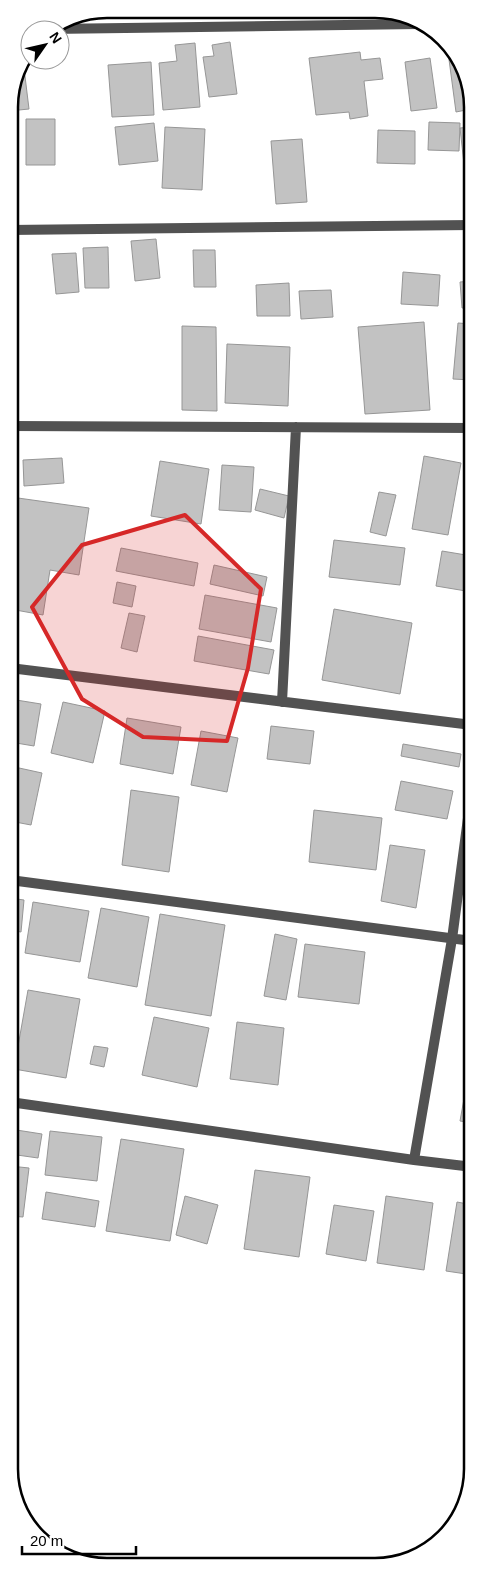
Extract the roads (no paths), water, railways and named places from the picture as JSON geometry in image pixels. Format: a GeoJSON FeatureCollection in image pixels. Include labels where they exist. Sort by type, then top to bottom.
{"type":"FeatureCollection","features":[{"type":"Feature","properties":{"kind":"street"},"geometry":{"type":"LineString","coordinates":[[70,29],[409,24]]}},
{"type":"Feature","properties":{"kind":"street"},"geometry":{"type":"LineString","coordinates":[[18,230],[464,225]]}},
{"type":"Feature","properties":{"kind":"street"},"geometry":{"type":"LineString","coordinates":[[18,426],[464,428]]}},
{"type":"Feature","properties":{"kind":"street"},"geometry":{"type":"LineString","coordinates":[[282,702],[296,427]]}},
{"type":"Feature","properties":{"kind":"street"},"geometry":{"type":"LineString","coordinates":[[18,669],[464,724]]}},
{"type":"Feature","properties":{"kind":"street"},"geometry":{"type":"LineString","coordinates":[[414,1160],[452,939],[464,848]]}},
{"type":"Feature","properties":{"kind":"street"},"geometry":{"type":"LineString","coordinates":[[18,881],[464,941]]}},
{"type":"Feature","properties":{"kind":"street"},"geometry":{"type":"LineString","coordinates":[[18,1103],[464,1166]]}}]}
